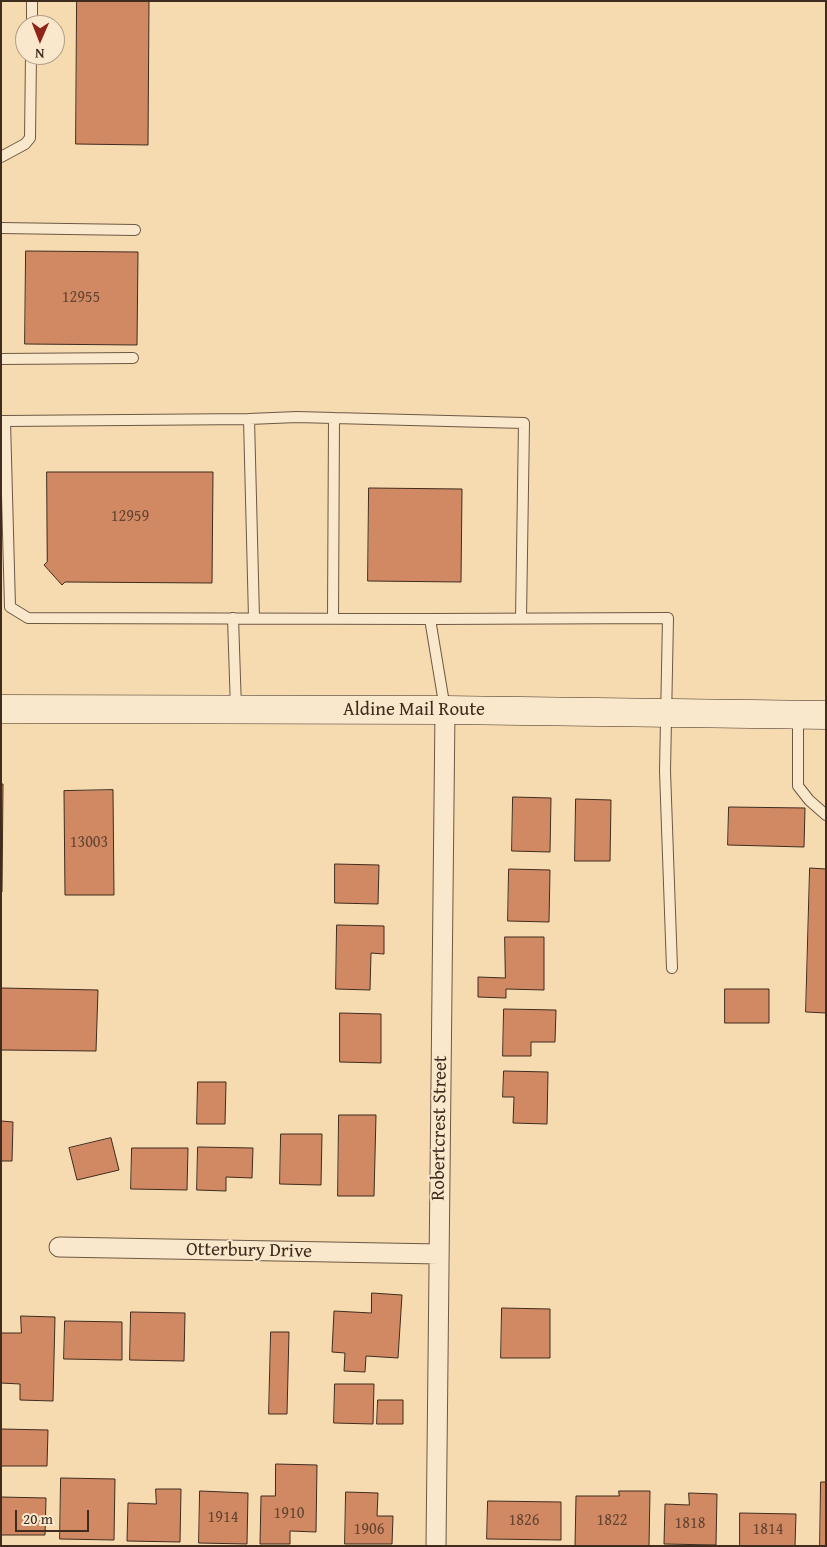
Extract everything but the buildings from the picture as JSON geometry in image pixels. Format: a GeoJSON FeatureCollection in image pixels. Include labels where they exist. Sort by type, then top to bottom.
{"type":"FeatureCollection","features":[{"type":"Feature","properties":{"kind":"main road","name":"Aldine Mail Route"},"geometry":{"type":"LineString","coordinates":[[1,709],[445,710],[826,715]]}},
{"type":"Feature","properties":{"kind":"street","name":"Robertcrest Street"},"geometry":{"type":"LineString","coordinates":[[436,1546],[445,710]]}},
{"type":"Feature","properties":{"kind":"street","name":"Otterbury Drive"},"geometry":{"type":"LineString","coordinates":[[59,1247],[439,1254]]}},
{"type":"Feature","properties":{"kind":"lane"},"geometry":{"type":"LineString","coordinates":[[32,1],[32,15]]}},
{"type":"Feature","properties":{"kind":"lane"},"geometry":{"type":"LineString","coordinates":[[1,157],[25,144],[30,138],[31,65]]}},
{"type":"Feature","properties":{"kind":"lane"},"geometry":{"type":"LineString","coordinates":[[1,228],[135,230]]}},
{"type":"Feature","properties":{"kind":"lane"},"geometry":{"type":"LineString","coordinates":[[1,359],[133,358]]}},
{"type":"Feature","properties":{"kind":"lane"},"geometry":{"type":"LineString","coordinates":[[522,618],[524,422],[297,416],[249,419],[3,421],[10,607],[28,618],[430,619],[668,618],[666,771],[672,968]]}},
{"type":"Feature","properties":{"kind":"lane"},"geometry":{"type":"LineString","coordinates":[[333,618],[334,418]]}},
{"type":"Feature","properties":{"kind":"lane"},"geometry":{"type":"LineString","coordinates":[[249,419],[254,618]]}},
{"type":"Feature","properties":{"kind":"lane"},"geometry":{"type":"LineString","coordinates":[[233,618],[236,710]]}},
{"type":"Feature","properties":{"kind":"lane"},"geometry":{"type":"LineString","coordinates":[[430,619],[445,710]]}},
{"type":"Feature","properties":{"kind":"lane"},"geometry":{"type":"LineString","coordinates":[[798,714],[798,786],[826,815]]}}]}
